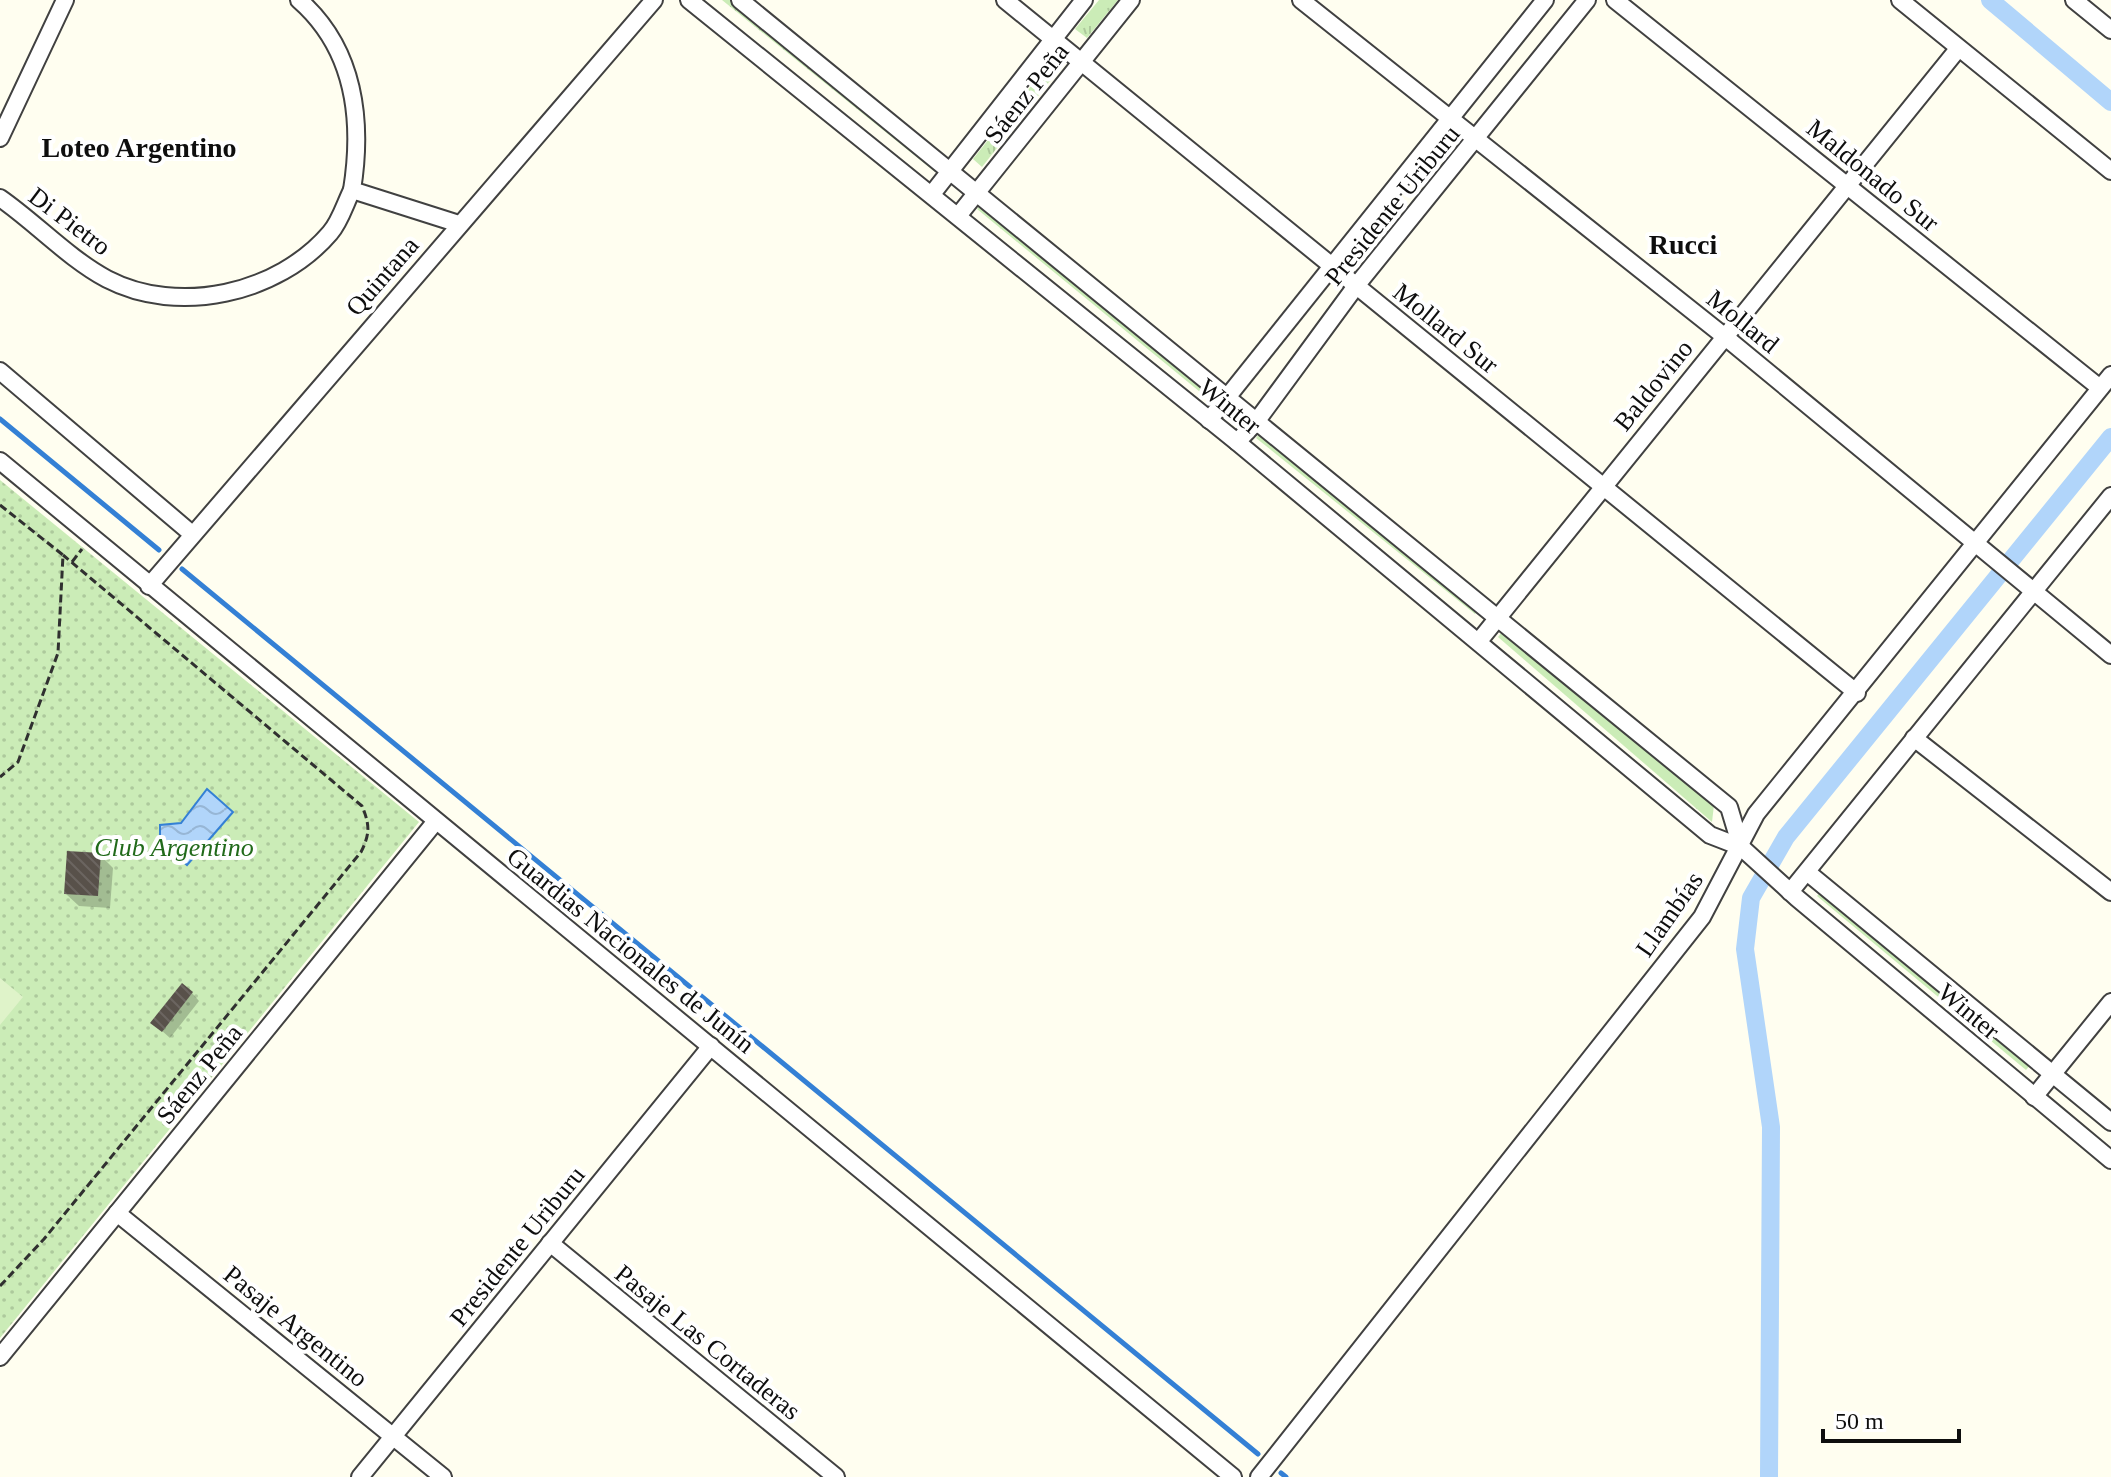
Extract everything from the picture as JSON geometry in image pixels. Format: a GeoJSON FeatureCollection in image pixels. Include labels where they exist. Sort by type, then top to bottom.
{"type":"FeatureCollection","features":[{"type":"Feature","properties":{"kind":"street"},"geometry":{"type":"LineString","coordinates":[[0,138],[65,0]]}},
{"type":"Feature","properties":{"kind":"street"},"geometry":{"type":"LineString","coordinates":[[299,0],[335,43],[348,73],[358,115],[352,190],[459,224]]}},
{"type":"Feature","properties":{"kind":"street","name":"Quintana"},"geometry":{"type":"LineString","coordinates":[[149,586],[654,0]]}},
{"type":"Feature","properties":{"kind":"street","name":"Winter"},"geometry":{"type":"LineString","coordinates":[[689,0],[1237,442],[1710,835],[1748,852],[1790,891],[2111,1160]]}},
{"type":"Feature","properties":{"kind":"street","name":"Winter"},"geometry":{"type":"LineString","coordinates":[[740,0],[1729,807],[1748,852]]}},
{"type":"Feature","properties":{"kind":"street","name":"Mollard Sur"},"geometry":{"type":"LineString","coordinates":[[1005,0],[1857,693]]}},
{"type":"Feature","properties":{"kind":"street","name":"Sáenz Peña"},"geometry":{"type":"LineString","coordinates":[[932,194],[953,172],[1084,0]]}},
{"type":"Feature","properties":{"kind":"street","name":"Sáenz Peña"},"geometry":{"type":"LineString","coordinates":[[958,216],[1131,0]]}},
{"type":"Feature","properties":{"kind":"street","name":"Mollard"},"geometry":{"type":"LineString","coordinates":[[1301,0],[1724,336],[2111,655]]}},
{"type":"Feature","properties":{"kind":"street","name":"Presidente Uriburu"},"geometry":{"type":"LineString","coordinates":[[1209,420],[1545,0]]}},
{"type":"Feature","properties":{"kind":"street","name":"Presidente Uriburu"},"geometry":{"type":"LineString","coordinates":[[1237,442],[1256,422],[1356,286],[1587,0]]}},
{"type":"Feature","properties":{"kind":"street","name":"Maldonado Sur"},"geometry":{"type":"LineString","coordinates":[[1615,0],[1847,185],[2106,381]]}},
{"type":"Feature","properties":{"kind":"street"},"geometry":{"type":"LineString","coordinates":[[1900,0],[2111,171]]}},
{"type":"Feature","properties":{"kind":"street"},"geometry":{"type":"LineString","coordinates":[[2074,0],[2111,30]]}},
{"type":"Feature","properties":{"kind":"street","name":"Baldovino"},"geometry":{"type":"LineString","coordinates":[[1479,641],[1602,485],[1958,49]]}},
{"type":"Feature","properties":{"kind":"street","name":"Di Pietro"},"geometry":{"type":"LineString","coordinates":[[0,198],[108,279],[148,294],[190,299],[225,293],[265,279],[309,255],[332,231],[352,190]]}},
{"type":"Feature","properties":{"kind":"street"},"geometry":{"type":"LineString","coordinates":[[0,371],[192,534]]}},
{"type":"Feature","properties":{"kind":"street","name":"Llambías"},"geometry":{"type":"LineString","coordinates":[[1259,1477],[1702,917],[1748,852],[1756,814],[1857,693],[2106,381]]}},
{"type":"Feature","properties":{"kind":"street","name":"Guardias Nacionales de Junín"},"geometry":{"type":"LineString","coordinates":[[0,461],[1233,1477]]}},
{"type":"Feature","properties":{"kind":"street"},"geometry":{"type":"LineString","coordinates":[[1790,891],[2111,496]]}},
{"type":"Feature","properties":{"kind":"street"},"geometry":{"type":"LineString","coordinates":[[1914,738],[2111,892]]}},
{"type":"Feature","properties":{"kind":"street","name":"Sáenz Peña"},"geometry":{"type":"LineString","coordinates":[[0,1357],[436,821]]}},
{"type":"Feature","properties":{"kind":"street"},"geometry":{"type":"LineString","coordinates":[[1807,872],[2111,1122]]}},
{"type":"Feature","properties":{"kind":"street"},"geometry":{"type":"LineString","coordinates":[[2034,1097],[2111,1002]]}},
{"type":"Feature","properties":{"kind":"street","name":"Presidente Uriburu"},"geometry":{"type":"LineString","coordinates":[[360,1477],[711,1046]]}},
{"type":"Feature","properties":{"kind":"street","name":"Pasaje Argentino"},"geometry":{"type":"LineString","coordinates":[[117,1213],[443,1477]]}},
{"type":"Feature","properties":{"kind":"street","name":"Pasaje Las Cortaderas"},"geometry":{"type":"LineString","coordinates":[[550,1243],[836,1477]]}},
{"type":"Feature","properties":{"kind":"path"},"geometry":{"type":"LineString","coordinates":[[0,505],[362,806],[369,823],[369,837],[361,852],[44,1239],[0,1286]]}},
{"type":"Feature","properties":{"kind":"path"},"geometry":{"type":"LineString","coordinates":[[0,777],[18,762],[58,653],[63,555]]}},
{"type":"Feature","properties":{"kind":"green space"},"geometry":{"type":"Polygon","coordinates":[[[722,0],[739,0],[942,164],[935,172],[722,0]]]}},
{"type":"Feature","properties":{"kind":"green space"},"geometry":{"type":"Polygon","coordinates":[[[1099,0],[1118,0],[1087,38],[1075,29],[1099,0]]]}},
{"type":"Feature","properties":{"kind":"green space"},"geometry":{"type":"Polygon","coordinates":[[[1055,56],[1064,63],[982,167],[973,159],[1055,56]]]}},
{"type":"Feature","properties":{"kind":"green space"},"geometry":{"type":"Polygon","coordinates":[[[985,199],[1213,386],[1205,396],[977,209],[985,199]]]}},
{"type":"Feature","properties":{"kind":"green space"},"geometry":{"type":"Polygon","coordinates":[[[1262,430],[1481,606],[1475,614],[1256,438],[1262,430]]]}},
{"type":"Feature","properties":{"kind":"green space","name":"Club Argentino"},"geometry":{"type":"Polygon","coordinates":[[[0,480],[419,822],[0,1338],[0,480]]]}},
{"type":"Feature","properties":{"kind":"green space"},"geometry":{"type":"Polygon","coordinates":[[[1506,627],[1714,805],[1712,822],[1498,637],[1506,627]]]}},
{"type":"Feature","properties":{"kind":"green space"},"geometry":{"type":"Polygon","coordinates":[[[1827,884],[2036,1058],[2026,1070],[1817,896],[1827,884]]]}},
{"type":"Feature","properties":{"kind":"green space"},"geometry":{"type":"Polygon","coordinates":[[[0,978],[23,997],[0,1025],[0,978]]]}},
{"type":"Feature","properties":{"kind":"water"},"geometry":{"type":"Polygon","coordinates":[[[207,789],[233,812],[187,865],[160,841],[160,825],[181,823],[207,789]]]}},
{"type":"Feature","properties":{"kind":"building"},"geometry":{"type":"Polygon","coordinates":[[[67,851],[101,853],[98,896],[64,894],[67,851]]]}},
{"type":"Feature","properties":{"kind":"building"},"geometry":{"type":"Polygon","coordinates":[[[182,983],[193,992],[162,1032],[150,1023],[182,983]]]}},
{"type":"Feature","properties":{"kind":"waterway"},"geometry":{"type":"LineString","coordinates":[[1990,0],[2111,102]]}},
{"type":"Feature","properties":{"kind":"waterway"},"geometry":{"type":"LineString","coordinates":[[0,419],[159,550]]}},
{"type":"Feature","properties":{"kind":"waterway"},"geometry":{"type":"LineString","coordinates":[[1769,1477],[1771,1127],[1745,949],[1751,898],[1786,837],[2111,437]]}},
{"type":"Feature","properties":{"kind":"waterway"},"geometry":{"type":"LineString","coordinates":[[182,569],[1258,1454]]}},
{"type":"Feature","properties":{"kind":"waterway"},"geometry":{"type":"LineString","coordinates":[[1281,1473],[1286,1477]]}},
{"type":"Feature","properties":{"kind":"district","name":"Loteo Argentino"},"geometry":{"type":"Point","coordinates":[139,147]}},
{"type":"Feature","properties":{"kind":"district","name":"Rucci"},"geometry":{"type":"Point","coordinates":[1683,244]}}]}
